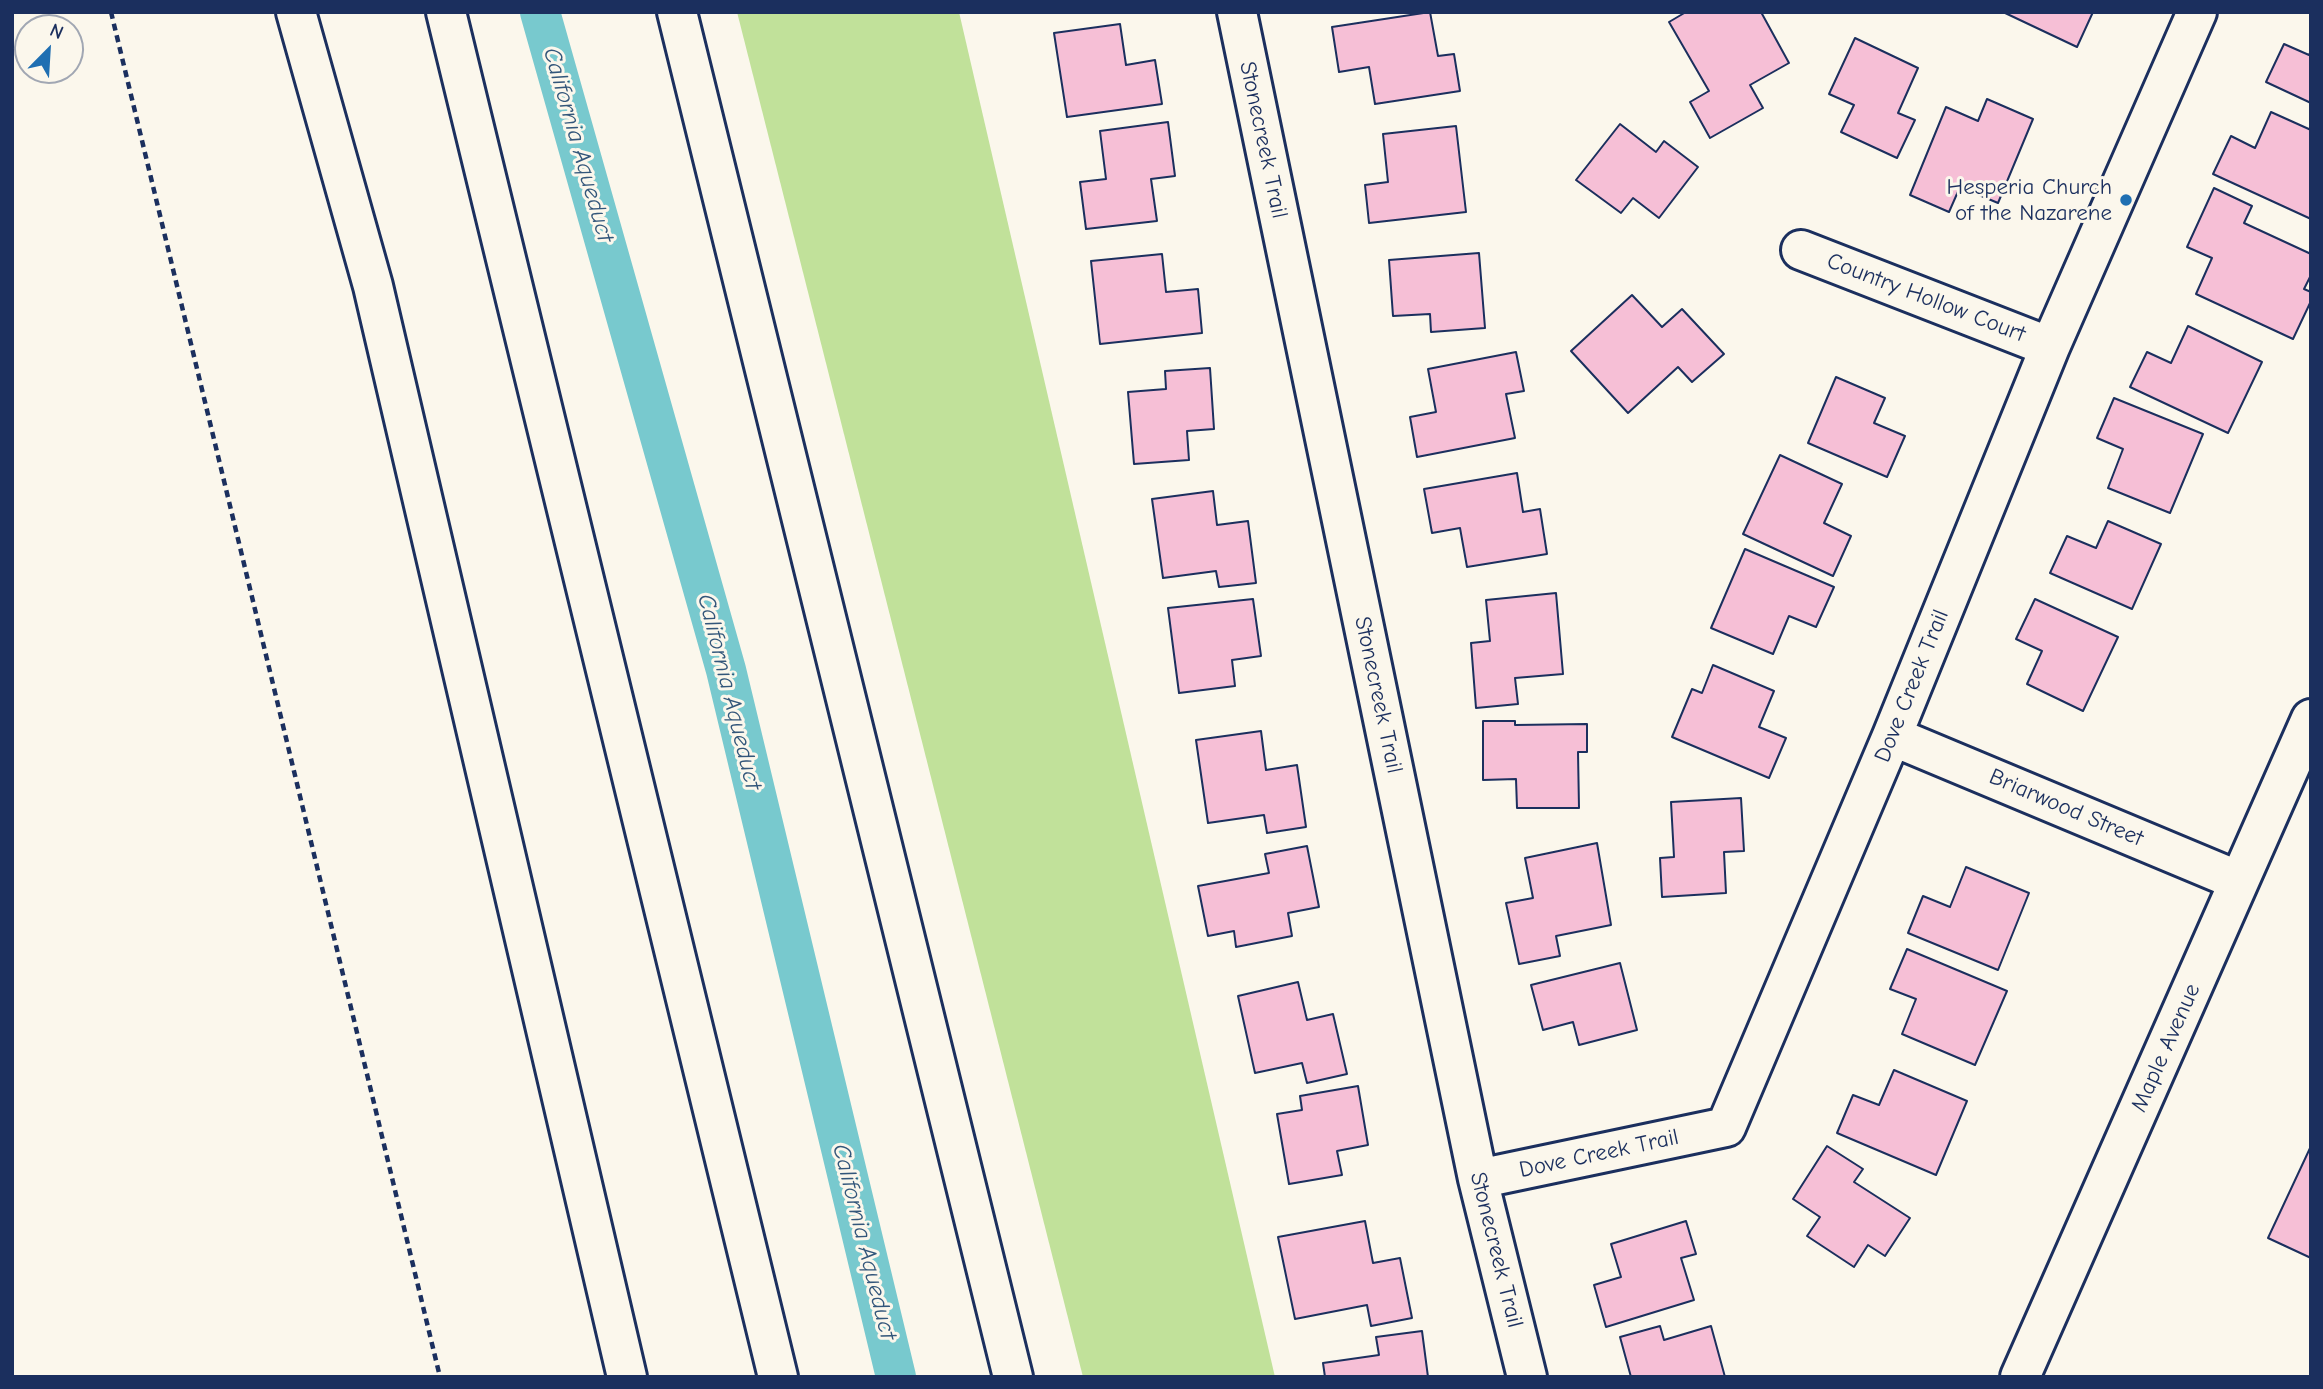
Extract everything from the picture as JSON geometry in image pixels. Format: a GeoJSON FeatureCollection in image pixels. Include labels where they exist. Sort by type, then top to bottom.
{"type":"FeatureCollection","features":[{"type":"Feature","properties":{"kind":"street"},"geometry":{"type":"LineString","coordinates":[[296,12],[376,300],[627,1377]]}},
{"type":"Feature","properties":{"kind":"street"},"geometry":{"type":"LineString","coordinates":[[446,12],[778,1377]]}},
{"type":"Feature","properties":{"kind":"street"},"geometry":{"type":"LineString","coordinates":[[677,12],[1013,1377]]}},
{"type":"Feature","properties":{"kind":"street","name":"Stonecreek Trail"},"geometry":{"type":"LineString","coordinates":[[1237,12],[1478,1179],[1527,1377]]}},
{"type":"Feature","properties":{"kind":"street","name":"Dove Creek Trail"},"geometry":{"type":"LineString","coordinates":[[1478,1179],[1727,1127],[1892,736],[2050,346],[2197,12]]}},
{"type":"Feature","properties":{"kind":"street","name":"Country Hollow Court"},"geometry":{"type":"LineString","coordinates":[[1801,250],[2050,346]]}},
{"type":"Feature","properties":{"kind":"street","name":"Maple Avenue"},"geometry":{"type":"LineString","coordinates":[[2020,1377],[2311,719]]}},
{"type":"Feature","properties":{"kind":"street","name":"Briarwood Street"},"geometry":{"type":"LineString","coordinates":[[1892,736],[2239,881]]}},
{"type":"Feature","properties":{"kind":"path"},"geometry":{"type":"LineString","coordinates":[[111,12],[440,1377]]}},
{"type":"Feature","properties":{"kind":"green space"},"geometry":{"type":"Polygon","coordinates":[[[737,12],[959,12],[1275,1377],[1083,1377],[737,12]]]}},
{"type":"Feature","properties":{"kind":"building"},"geometry":{"type":"Polygon","coordinates":[[[1430,12],[1438,56],[1454,54],[1460,91],[1375,104],[1369,67],[1339,72],[1332,27],[1430,12]]]}},
{"type":"Feature","properties":{"kind":"building"},"geometry":{"type":"Polygon","coordinates":[[[1686,12],[1761,12],[1789,63],[1750,85],[1763,108],[1710,138],[1690,102],[1709,91],[1669,22],[1686,12]]]}},
{"type":"Feature","properties":{"kind":"building"},"geometry":{"type":"Polygon","coordinates":[[[2003,12],[2093,12],[2077,47],[2003,12]]]}},
{"type":"Feature","properties":{"kind":"building"},"geometry":{"type":"Polygon","coordinates":[[[1120,24],[1126,65],[1155,60],[1162,104],[1067,117],[1054,33],[1120,24]]]}},
{"type":"Feature","properties":{"kind":"building"},"geometry":{"type":"Polygon","coordinates":[[[1855,38],[1918,68],[1898,113],[1915,120],[1897,158],[1841,132],[1854,105],[1829,94],[1855,38]]]}},
{"type":"Feature","properties":{"kind":"building"},"geometry":{"type":"Polygon","coordinates":[[[2284,44],[2309,55],[2311,51],[2311,103],[2266,82],[2284,44]]]}},
{"type":"Feature","properties":{"kind":"building"},"geometry":{"type":"Polygon","coordinates":[[[1987,99],[2033,119],[1998,203],[1960,187],[1949,212],[1910,195],[1946,107],[1978,121],[1987,99]]]}},
{"type":"Feature","properties":{"kind":"building"},"geometry":{"type":"Polygon","coordinates":[[[2271,112],[2311,130],[2311,219],[2213,174],[2231,136],[2255,148],[2271,112]]]}},
{"type":"Feature","properties":{"kind":"building"},"geometry":{"type":"Polygon","coordinates":[[[1168,122],[1175,176],[1151,179],[1157,221],[1086,229],[1080,182],[1106,179],[1100,131],[1168,122]]]}},
{"type":"Feature","properties":{"kind":"building"},"geometry":{"type":"Polygon","coordinates":[[[1620,124],[1656,152],[1664,141],[1698,167],[1659,218],[1633,198],[1621,213],[1576,180],[1620,124]]]}},
{"type":"Feature","properties":{"kind":"building"},"geometry":{"type":"Polygon","coordinates":[[[1456,126],[1466,212],[1369,223],[1365,185],[1388,182],[1383,134],[1456,126]]]}},
{"type":"Feature","properties":{"kind":"building"},"geometry":{"type":"Polygon","coordinates":[[[2214,188],[2252,206],[2244,223],[2311,254],[2311,275],[2304,289],[2311,292],[2311,301],[2293,339],[2196,294],[2212,258],[2187,247],[2214,188]]]}},
{"type":"Feature","properties":{"kind":"building"},"geometry":{"type":"Polygon","coordinates":[[[1479,253],[1485,328],[1431,332],[1430,314],[1393,316],[1389,260],[1479,253]]]}},
{"type":"Feature","properties":{"kind":"building"},"geometry":{"type":"Polygon","coordinates":[[[1162,254],[1166,292],[1198,289],[1202,333],[1100,344],[1091,261],[1162,254]]]}},
{"type":"Feature","properties":{"kind":"building"},"geometry":{"type":"Polygon","coordinates":[[[1632,295],[1662,327],[1682,309],[1724,354],[1692,382],[1678,367],[1628,413],[1571,351],[1632,295]]]}},
{"type":"Feature","properties":{"kind":"building"},"geometry":{"type":"Polygon","coordinates":[[[2188,326],[2262,362],[2228,433],[2130,387],[2147,352],[2171,363],[2188,326]]]}},
{"type":"Feature","properties":{"kind":"building"},"geometry":{"type":"Polygon","coordinates":[[[1516,352],[1524,391],[1506,394],[1515,438],[1417,457],[1410,417],[1436,412],[1428,369],[1516,352]]]}},
{"type":"Feature","properties":{"kind":"building"},"geometry":{"type":"Polygon","coordinates":[[[1210,368],[1214,429],[1187,431],[1189,460],[1134,464],[1128,392],[1166,389],[1165,371],[1210,368]]]}},
{"type":"Feature","properties":{"kind":"building"},"geometry":{"type":"Polygon","coordinates":[[[1836,377],[1885,398],[1874,423],[1905,436],[1887,477],[1808,443],[1836,377]]]}},
{"type":"Feature","properties":{"kind":"building"},"geometry":{"type":"Polygon","coordinates":[[[2114,398],[2203,434],[2170,513],[2108,488],[2123,449],[2097,438],[2114,398]]]}},
{"type":"Feature","properties":{"kind":"building"},"geometry":{"type":"Polygon","coordinates":[[[1780,455],[1842,484],[1824,523],[1851,536],[1833,576],[1743,534],[1780,455]]]}},
{"type":"Feature","properties":{"kind":"building"},"geometry":{"type":"Polygon","coordinates":[[[1517,473],[1523,512],[1540,509],[1547,554],[1467,567],[1460,528],[1432,533],[1424,489],[1517,473]]]}},
{"type":"Feature","properties":{"kind":"building"},"geometry":{"type":"Polygon","coordinates":[[[1213,491],[1217,525],[1248,521],[1256,583],[1219,587],[1216,571],[1163,578],[1152,499],[1213,491]]]}},
{"type":"Feature","properties":{"kind":"building"},"geometry":{"type":"Polygon","coordinates":[[[2108,521],[2161,544],[2132,609],[2050,573],[2067,536],[2096,548],[2108,521]]]}},
{"type":"Feature","properties":{"kind":"building"},"geometry":{"type":"Polygon","coordinates":[[[1745,549],[1834,587],[1816,627],[1789,616],[1773,654],[1711,628],[1745,549]]]}},
{"type":"Feature","properties":{"kind":"building"},"geometry":{"type":"Polygon","coordinates":[[[1556,593],[1563,674],[1515,678],[1518,704],[1476,708],[1471,643],[1490,641],[1486,600],[1556,593]]]}},
{"type":"Feature","properties":{"kind":"building"},"geometry":{"type":"Polygon","coordinates":[[[1253,599],[1261,656],[1232,660],[1235,686],[1179,693],[1168,608],[1253,599]]]}},
{"type":"Feature","properties":{"kind":"building"},"geometry":{"type":"Polygon","coordinates":[[[2035,599],[2118,637],[2083,711],[2027,684],[2042,651],[2016,639],[2035,599]]]}},
{"type":"Feature","properties":{"kind":"building"},"geometry":{"type":"Polygon","coordinates":[[[1713,665],[1774,691],[1759,727],[1786,738],[1769,778],[1672,737],[1692,689],[1702,693],[1713,665]]]}},
{"type":"Feature","properties":{"kind":"building"},"geometry":{"type":"Polygon","coordinates":[[[1483,721],[1515,721],[1515,725],[1587,724],[1587,752],[1578,752],[1579,808],[1517,808],[1516,779],[1483,780],[1483,721]]]}},
{"type":"Feature","properties":{"kind":"building"},"geometry":{"type":"Polygon","coordinates":[[[1261,731],[1266,770],[1297,765],[1306,827],[1267,833],[1264,815],[1208,823],[1196,740],[1261,731]]]}},
{"type":"Feature","properties":{"kind":"building"},"geometry":{"type":"Polygon","coordinates":[[[1741,798],[1744,851],[1724,852],[1726,893],[1662,897],[1660,858],[1674,857],[1671,802],[1741,798]]]}},
{"type":"Feature","properties":{"kind":"building"},"geometry":{"type":"Polygon","coordinates":[[[1597,843],[1611,925],[1556,936],[1560,956],[1519,964],[1506,903],[1533,898],[1525,858],[1597,843]]]}},
{"type":"Feature","properties":{"kind":"building"},"geometry":{"type":"Polygon","coordinates":[[[1307,846],[1319,907],[1288,913],[1292,936],[1236,947],[1234,931],[1208,936],[1198,886],[1269,873],[1265,854],[1307,846]]]}},
{"type":"Feature","properties":{"kind":"building"},"geometry":{"type":"Polygon","coordinates":[[[1966,867],[2029,893],[1998,970],[1908,933],[1923,896],[1950,907],[1966,867]]]}},
{"type":"Feature","properties":{"kind":"building"},"geometry":{"type":"Polygon","coordinates":[[[1907,949],[2007,991],[1975,1065],[1902,1034],[1916,999],[1890,989],[1907,949]]]}},
{"type":"Feature","properties":{"kind":"building"},"geometry":{"type":"Polygon","coordinates":[[[1620,963],[1637,1030],[1579,1045],[1573,1022],[1543,1030],[1531,985],[1620,963]]]}},
{"type":"Feature","properties":{"kind":"building"},"geometry":{"type":"Polygon","coordinates":[[[1298,982],[1307,1020],[1333,1014],[1347,1074],[1307,1083],[1302,1063],[1255,1073],[1238,996],[1298,982]]]}},
{"type":"Feature","properties":{"kind":"building"},"geometry":{"type":"Polygon","coordinates":[[[1894,1070],[1967,1101],[1936,1175],[1837,1133],[1853,1095],[1879,1105],[1894,1070]]]}},
{"type":"Feature","properties":{"kind":"building"},"geometry":{"type":"Polygon","coordinates":[[[1358,1086],[1368,1145],[1337,1151],[1342,1175],[1289,1184],[1277,1114],[1302,1110],[1300,1096],[1358,1086]]]}},
{"type":"Feature","properties":{"kind":"building"},"geometry":{"type":"Polygon","coordinates":[[[1827,1146],[1863,1169],[1854,1182],[1910,1218],[1885,1256],[1868,1245],[1854,1267],[1807,1236],[1820,1217],[1793,1199],[1827,1146]]]}},
{"type":"Feature","properties":{"kind":"building"},"geometry":{"type":"Polygon","coordinates":[[[2311,1146],[2311,1258],[2268,1238],[2311,1146]]]}},
{"type":"Feature","properties":{"kind":"building"},"geometry":{"type":"Polygon","coordinates":[[[1365,1221],[1373,1263],[1400,1258],[1412,1318],[1371,1326],[1367,1305],[1295,1319],[1278,1237],[1365,1221]]]}},
{"type":"Feature","properties":{"kind":"building"},"geometry":{"type":"Polygon","coordinates":[[[1686,1221],[1696,1254],[1681,1258],[1694,1300],[1606,1327],[1594,1285],[1621,1277],[1611,1244],[1686,1221]]]}},
{"type":"Feature","properties":{"kind":"building"},"geometry":{"type":"Polygon","coordinates":[[[1660,1326],[1664,1340],[1711,1326],[1725,1377],[1631,1377],[1620,1337],[1660,1326]]]}},
{"type":"Feature","properties":{"kind":"building"},"geometry":{"type":"Polygon","coordinates":[[[1422,1331],[1428,1377],[1325,1377],[1323,1363],[1379,1355],[1376,1337],[1422,1331]]]}},
{"type":"Feature","properties":{"kind":"waterway","name":"California Aqueduct"},"geometry":{"type":"LineString","coordinates":[[540,12],[726,670],[896,1377]]}},
{"type":"Feature","properties":{"kind":"place","name":"Hesperia Church of the Nazarene"},"geometry":{"type":"Point","coordinates":[2126,200]}}]}
